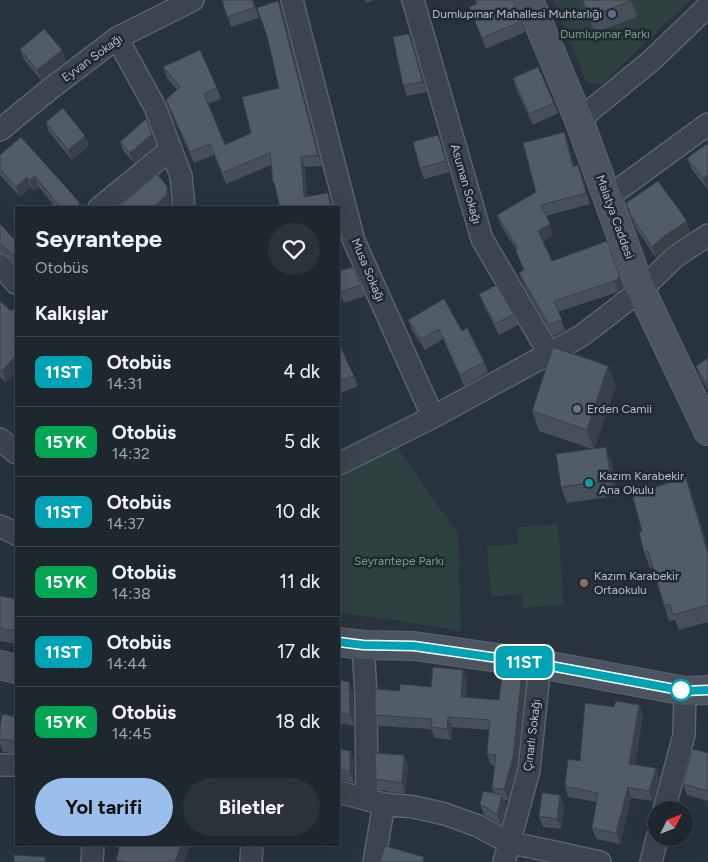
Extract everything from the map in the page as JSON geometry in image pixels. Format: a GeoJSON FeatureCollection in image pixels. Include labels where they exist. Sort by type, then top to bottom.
{"type":"FeatureCollection","features":[{"type":"Feature","properties":{"kind":"street","name":"Eyvan Sokağı"},"geometry":{"type":"LineString","coordinates":[[0,130],[116,38],[193,0]]}},
{"type":"Feature","properties":{"kind":"street","name":"Musa Sokağı"},"geometry":{"type":"LineString","coordinates":[[292,0],[354,241],[432,417]]}},
{"type":"Feature","properties":{"kind":"street","name":"Asuman Sokağı"},"geometry":{"type":"LineString","coordinates":[[413,0],[482,239],[550,355]]}},
{"type":"Feature","properties":{"kind":"street","name":"Malatya Caddesi"},"geometry":{"type":"LineString","coordinates":[[529,0],[579,120],[642,290],[708,431]]}},
{"type":"Feature","properties":{"kind":"street"},"geometry":{"type":"LineString","coordinates":[[579,120],[652,60],[708,6]]}},
{"type":"Feature","properties":{"kind":"street"},"geometry":{"type":"LineString","coordinates":[[116,38],[155,108],[181,176],[184,206]]}},
{"type":"Feature","properties":{"kind":"street"},"geometry":{"type":"LineString","coordinates":[[607,198],[708,124]]}},
{"type":"Feature","properties":{"kind":"street"},"geometry":{"type":"LineString","coordinates":[[100,206],[171,149]]}},
{"type":"Feature","properties":{"kind":"street"},"geometry":{"type":"LineString","coordinates":[[340,463],[550,355],[581,336],[642,290],[675,257],[708,235]]}},
{"type":"Feature","properties":{"kind":"street"},"geometry":{"type":"LineString","coordinates":[[0,439],[15,452]]}},
{"type":"Feature","properties":{"kind":"street"},"geometry":{"type":"LineString","coordinates":[[0,526],[15,534]]}},
{"type":"Feature","properties":{"kind":"street"},"geometry":{"type":"LineString","coordinates":[[374,862],[376,802],[366,695],[351,644],[414,646],[540,664],[696,690],[666,801]]}},
{"type":"Feature","properties":{"kind":"street","name":"Çınarlı Sokağı"},"geometry":{"type":"LineString","coordinates":[[506,852],[529,770],[540,664]]}},
{"type":"Feature","properties":{"kind":"street"},"geometry":{"type":"LineString","coordinates":[[0,665],[15,669]]}},
{"type":"Feature","properties":{"kind":"street"},"geometry":{"type":"LineString","coordinates":[[0,765],[15,765]]}},
{"type":"Feature","properties":{"kind":"street"},"geometry":{"type":"LineString","coordinates":[[340,792],[376,802],[414,807],[445,814],[478,826],[506,852],[600,862]]}},
{"type":"Feature","properties":{"kind":"street"},"geometry":{"type":"LineString","coordinates":[[92,862],[93,846]]}},
{"type":"Feature","properties":{"kind":"street"},"geometry":{"type":"LineString","coordinates":[[251,862],[252,846]]}},
{"type":"Feature","properties":{"kind":"street"},"geometry":{"type":"LineString","coordinates":[[650,862],[655,846]]}},
{"type":"Feature","properties":{"kind":"green space","name":"Dumlupınar Parkı"},"geometry":{"type":"Polygon","coordinates":[[[553,0],[690,0],[602,84],[587,83],[553,0]]]}},
{"type":"Feature","properties":{"kind":"green space","name":"Seyrantepe Parkı"},"geometry":{"type":"Polygon","coordinates":[[[394,443],[458,534],[461,632],[340,612],[340,480],[342,476],[394,443]]]}},
{"type":"Feature","properties":{"kind":"green space"},"geometry":{"type":"Polygon","coordinates":[[[558,524],[564,605],[523,608],[522,594],[491,597],[487,546],[518,544],[517,527],[558,524]]]}},
{"type":"Feature","properties":{"kind":"building"},"geometry":{"type":"Polygon","coordinates":[[[222,0],[252,0],[255,7],[227,17],[222,0]]]}},
{"type":"Feature","properties":{"kind":"building"},"geometry":{"type":"Polygon","coordinates":[[[475,0],[513,0],[522,21],[482,38],[469,7],[477,4],[475,0]]]}},
{"type":"Feature","properties":{"kind":"building"},"geometry":{"type":"Polygon","coordinates":[[[583,0],[631,0],[631,1],[589,17],[583,0]]]}},
{"type":"Feature","properties":{"kind":"building"},"geometry":{"type":"Polygon","coordinates":[[[278,1],[318,155],[301,157],[304,197],[328,193],[331,206],[280,206],[273,182],[270,153],[222,173],[210,144],[190,152],[166,100],[180,87],[163,67],[200,50],[217,88],[204,94],[225,145],[251,133],[242,97],[279,88],[267,36],[257,8],[278,1]]]}},
{"type":"Feature","properties":{"kind":"building"},"geometry":{"type":"Polygon","coordinates":[[[44,29],[62,50],[37,70],[20,49],[44,29]]]}},
{"type":"Feature","properties":{"kind":"building"},"geometry":{"type":"Polygon","coordinates":[[[409,34],[423,82],[403,85],[393,37],[409,34]]]}},
{"type":"Feature","properties":{"kind":"building"},"geometry":{"type":"Polygon","coordinates":[[[538,67],[554,103],[529,114],[513,78],[538,67]]]}},
{"type":"Feature","properties":{"kind":"building"},"geometry":{"type":"Polygon","coordinates":[[[63,108],[85,136],[68,150],[46,122],[63,108]]]}},
{"type":"Feature","properties":{"kind":"building"},"geometry":{"type":"Polygon","coordinates":[[[146,119],[152,134],[130,153],[120,142],[146,119]]]}},
{"type":"Feature","properties":{"kind":"building"},"geometry":{"type":"Polygon","coordinates":[[[564,132],[573,167],[578,165],[586,193],[541,205],[550,224],[538,231],[552,261],[607,241],[620,277],[614,281],[554,301],[562,320],[549,325],[519,273],[524,270],[515,249],[518,248],[497,215],[536,192],[523,143],[564,132]]]}},
{"type":"Feature","properties":{"kind":"building"},"geometry":{"type":"Polygon","coordinates":[[[438,135],[446,161],[420,168],[413,142],[438,135]]]}},
{"type":"Feature","properties":{"kind":"building"},"geometry":{"type":"Polygon","coordinates":[[[21,137],[80,203],[77,206],[59,206],[35,176],[30,180],[27,177],[16,187],[0,169],[0,155],[21,137]]]}},
{"type":"Feature","properties":{"kind":"building"},"geometry":{"type":"Polygon","coordinates":[[[707,144],[708,175],[703,178],[687,158],[707,144]]]}},
{"type":"Feature","properties":{"kind":"building"},"geometry":{"type":"Polygon","coordinates":[[[157,174],[167,186],[167,195],[154,206],[119,206],[157,174]]]}},
{"type":"Feature","properties":{"kind":"building"},"geometry":{"type":"Polygon","coordinates":[[[658,181],[687,221],[664,236],[652,247],[631,216],[626,203],[658,181]]]}},
{"type":"Feature","properties":{"kind":"building"},"geometry":{"type":"Polygon","coordinates":[[[0,224],[15,240],[15,253],[13,255],[0,243],[0,224]]]}},
{"type":"Feature","properties":{"kind":"building"},"geometry":{"type":"Polygon","coordinates":[[[353,267],[361,285],[340,292],[340,271],[353,267]]]}},
{"type":"Feature","properties":{"kind":"building"},"geometry":{"type":"Polygon","coordinates":[[[497,285],[514,314],[495,324],[479,294],[497,285]]]}},
{"type":"Feature","properties":{"kind":"building"},"geometry":{"type":"Polygon","coordinates":[[[444,299],[462,331],[467,328],[484,362],[460,375],[439,329],[421,339],[408,320],[444,299]]]}},
{"type":"Feature","properties":{"kind":"building"},"geometry":{"type":"Polygon","coordinates":[[[0,301],[11,311],[15,308],[15,356],[2,371],[0,369],[0,301]]]}},
{"type":"Feature","properties":{"kind":"building"},"geometry":{"type":"Polygon","coordinates":[[[340,346],[354,376],[340,381],[340,346]]]}},
{"type":"Feature","properties":{"kind":"building"},"geometry":{"type":"Polygon","coordinates":[[[553,347],[608,366],[587,430],[532,411],[553,347]]]}},
{"type":"Feature","properties":{"kind":"building"},"geometry":{"type":"Polygon","coordinates":[[[708,358],[708,386],[696,366],[708,358]]]}},
{"type":"Feature","properties":{"kind":"building"},"geometry":{"type":"Polygon","coordinates":[[[606,447],[611,480],[561,487],[556,454],[606,447]]]}},
{"type":"Feature","properties":{"kind":"building"},"geometry":{"type":"Polygon","coordinates":[[[686,478],[708,554],[708,605],[673,615],[670,604],[664,605],[648,551],[644,552],[639,532],[642,531],[632,494],[686,478]]]}},
{"type":"Feature","properties":{"kind":"building"},"geometry":{"type":"Polygon","coordinates":[[[0,596],[15,599],[15,631],[0,628],[0,596]]]}},
{"type":"Feature","properties":{"kind":"building"},"geometry":{"type":"Polygon","coordinates":[[[433,667],[463,670],[461,697],[499,700],[503,669],[522,671],[513,757],[504,789],[492,788],[496,755],[487,754],[490,720],[448,717],[447,729],[431,727],[432,719],[375,715],[375,689],[400,691],[400,684],[431,687],[433,667]]]}},
{"type":"Feature","properties":{"kind":"building"},"geometry":{"type":"Polygon","coordinates":[[[340,680],[349,682],[350,715],[340,713],[340,680]]]}},
{"type":"Feature","properties":{"kind":"building"},"geometry":{"type":"Polygon","coordinates":[[[616,701],[639,705],[629,764],[656,768],[649,791],[628,787],[616,833],[592,828],[598,793],[565,786],[568,759],[580,761],[585,703],[614,707],[616,701]]]}},
{"type":"Feature","properties":{"kind":"building"},"geometry":{"type":"Polygon","coordinates":[[[2,714],[15,717],[15,741],[0,739],[2,714]]]}},
{"type":"Feature","properties":{"kind":"building"},"geometry":{"type":"Polygon","coordinates":[[[340,749],[350,751],[350,772],[340,769],[340,749]]]}},
{"type":"Feature","properties":{"kind":"building"},"geometry":{"type":"Polygon","coordinates":[[[692,749],[708,753],[708,791],[683,784],[692,749]]]}},
{"type":"Feature","properties":{"kind":"building"},"geometry":{"type":"Polygon","coordinates":[[[375,753],[404,755],[402,783],[376,779],[375,753]]]}},
{"type":"Feature","properties":{"kind":"building"},"geometry":{"type":"Polygon","coordinates":[[[483,791],[502,795],[497,814],[480,804],[483,791]]]}},
{"type":"Feature","properties":{"kind":"building"},"geometry":{"type":"Polygon","coordinates":[[[542,793],[560,795],[557,819],[539,816],[542,793]]]}},
{"type":"Feature","properties":{"kind":"building"},"geometry":{"type":"Polygon","coordinates":[[[120,846],[181,846],[175,862],[126,862],[116,860],[120,846]]]}},
{"type":"Feature","properties":{"kind":"building"},"geometry":{"type":"Polygon","coordinates":[[[385,846],[424,857],[423,862],[380,862],[385,846]]]}},
{"type":"Feature","properties":{"kind":"building"},"geometry":{"type":"Polygon","coordinates":[[[14,855],[45,857],[45,862],[14,862],[14,855]]]}},
{"type":"Feature","properties":{"kind":"bus line","name":"11ST"},"geometry":{"type":"LineString","coordinates":[[340,642],[363,645],[414,646],[540,664],[685,691],[708,690]]}},
{"type":"Feature","properties":{"kind":"place","name":"Dumlupınar Mahallesi Muhtarlığı"},"geometry":{"type":"Point","coordinates":[612,14]}},
{"type":"Feature","properties":{"kind":"place","name":"Erden Camii"},"geometry":{"type":"Point","coordinates":[577,409]}},
{"type":"Feature","properties":{"kind":"place","name":"Kazım Karabekir Ana Okulu"},"geometry":{"type":"Point","coordinates":[589,483]}},
{"type":"Feature","properties":{"kind":"place","name":"Kazım Karabekir Ortaokulu"},"geometry":{"type":"Point","coordinates":[584,583]}}]}
